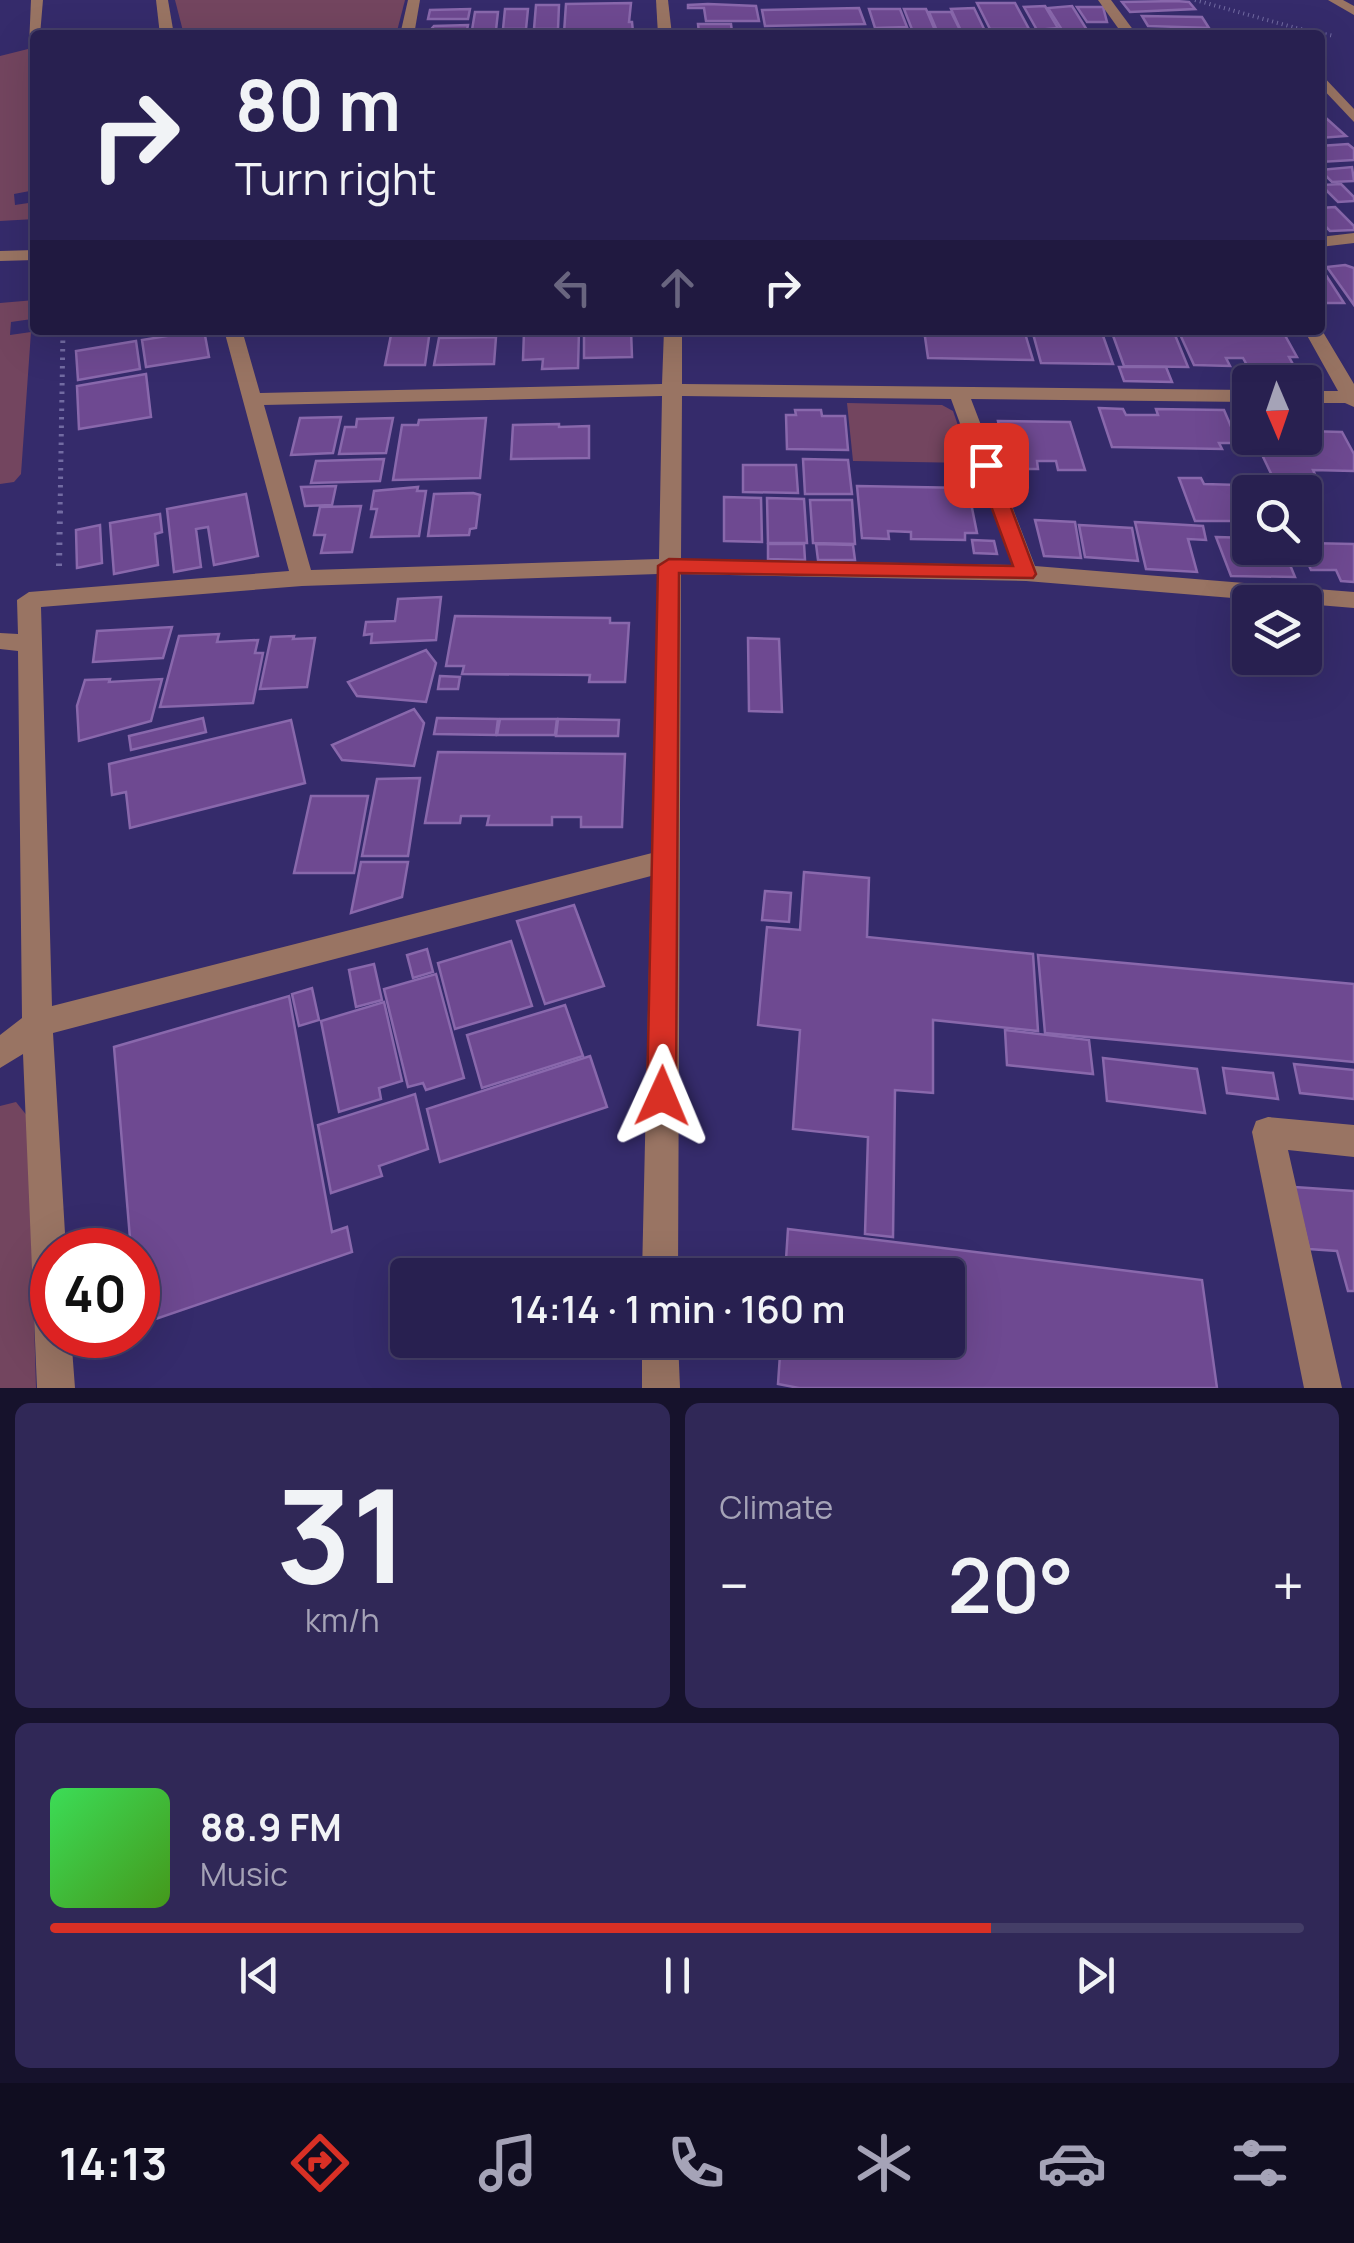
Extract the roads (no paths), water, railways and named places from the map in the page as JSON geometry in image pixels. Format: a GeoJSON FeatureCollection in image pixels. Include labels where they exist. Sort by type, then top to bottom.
{"type":"FeatureCollection","features":[{"type":"Feature","properties":{"kind":"street"},"geometry":{"type":"LineString","coordinates":[[34,30],[37,0]]}},
{"type":"Feature","properties":{"kind":"street"},"geometry":{"type":"LineString","coordinates":[[162,0],[166,30]]}},
{"type":"Feature","properties":{"kind":"street"},"geometry":{"type":"LineString","coordinates":[[408,30],[414,0]]}},
{"type":"Feature","properties":{"kind":"street"},"geometry":{"type":"LineString","coordinates":[[662,0],[664,30]]}},
{"type":"Feature","properties":{"kind":"street"},"geometry":{"type":"LineString","coordinates":[[1104,0],[1126,30]]}},
{"type":"Feature","properties":{"kind":"street"},"geometry":{"type":"LineString","coordinates":[[1334,0],[1354,11]]}},
{"type":"Feature","properties":{"kind":"street"},"geometry":{"type":"LineString","coordinates":[[1325,82],[1354,118]]}},
{"type":"Feature","properties":{"kind":"street"},"geometry":{"type":"LineString","coordinates":[[1325,241],[1354,238]]}},
{"type":"Feature","properties":{"kind":"street"},"geometry":{"type":"LineString","coordinates":[[0,256],[30,255]]}},
{"type":"Feature","properties":{"kind":"street"},"geometry":{"type":"LineString","coordinates":[[234,335],[302,578]]}},
{"type":"Feature","properties":{"kind":"street"},"geometry":{"type":"LineString","coordinates":[[660,1258],[673,335]]}},
{"type":"Feature","properties":{"kind":"street"},"geometry":{"type":"LineString","coordinates":[[1316,335],[1353,398]]}},
{"type":"Feature","properties":{"kind":"street"},"geometry":{"type":"LineString","coordinates":[[252,399],[672,390],[1232,396]]}},
{"type":"Feature","properties":{"kind":"street"},"geometry":{"type":"LineString","coordinates":[[959,393],[1026,574]]}},
{"type":"Feature","properties":{"kind":"street"},"geometry":{"type":"LineString","coordinates":[[1322,397],[1353,398]]}},
{"type":"Feature","properties":{"kind":"street"},"geometry":{"type":"LineString","coordinates":[[47,1228],[37,1024],[29,600],[302,578],[669,566],[1026,574],[1354,600]]}},
{"type":"Feature","properties":{"kind":"street"},"geometry":{"type":"LineString","coordinates":[[0,641],[30,644]]}},
{"type":"Feature","properties":{"kind":"street"},"geometry":{"type":"LineString","coordinates":[[0,1054],[37,1024],[664,861]]}},
{"type":"Feature","properties":{"kind":"street"},"geometry":{"type":"LineString","coordinates":[[1324,1388],[1268,1132],[1354,1141]]}},
{"type":"Feature","properties":{"kind":"street"},"geometry":{"type":"LineString","coordinates":[[54,1358],[56,1388]]}},
{"type":"Feature","properties":{"kind":"street"},"geometry":{"type":"LineString","coordinates":[[660,1358],[660,1388]]}}]}
